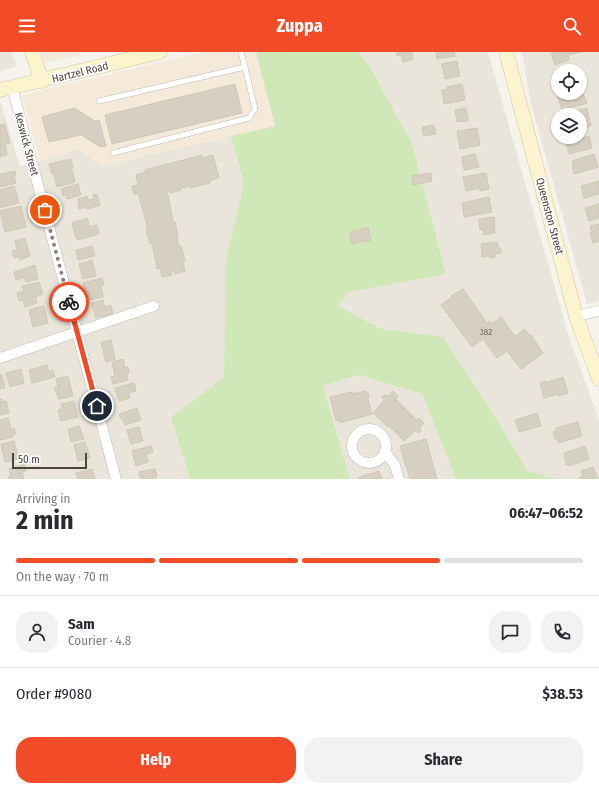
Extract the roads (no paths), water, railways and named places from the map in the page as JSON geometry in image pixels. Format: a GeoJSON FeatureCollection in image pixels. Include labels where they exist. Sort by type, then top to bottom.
{"type":"FeatureCollection","features":[{"type":"Feature","properties":{"kind":"main road"},"geometry":{"type":"LineString","coordinates":[[32,52],[42,81]]}},
{"type":"Feature","properties":{"kind":"main road","name":"Hartzel Road"},"geometry":{"type":"LineString","coordinates":[[6,89],[160,52]]}},
{"type":"Feature","properties":{"kind":"main road","name":"Queenston Street"},"geometry":{"type":"LineString","coordinates":[[506,52],[576,316],[599,379]]}},
{"type":"Feature","properties":{"kind":"street","name":"Keswick Street"},"geometry":{"type":"LineString","coordinates":[[6,89],[77,333],[116,479]]}},
{"type":"Feature","properties":{"kind":"street"},"geometry":{"type":"LineString","coordinates":[[0,358],[154,306]]}},
{"type":"Feature","properties":{"kind":"street"},"geometry":{"type":"LineString","coordinates":[[576,316],[599,311]]}},
{"type":"Feature","properties":{"kind":"street"},"geometry":{"type":"LineString","coordinates":[[385,452],[395,465],[399,479]]}},
{"type":"Feature","properties":{"kind":"lane"},"geometry":{"type":"LineString","coordinates":[[113,153],[248,118],[256,109],[241,52]]}},
{"type":"Feature","properties":{"kind":"lane"},"geometry":{"type":"LineString","coordinates":[[99,101],[245,67]]}}]}
